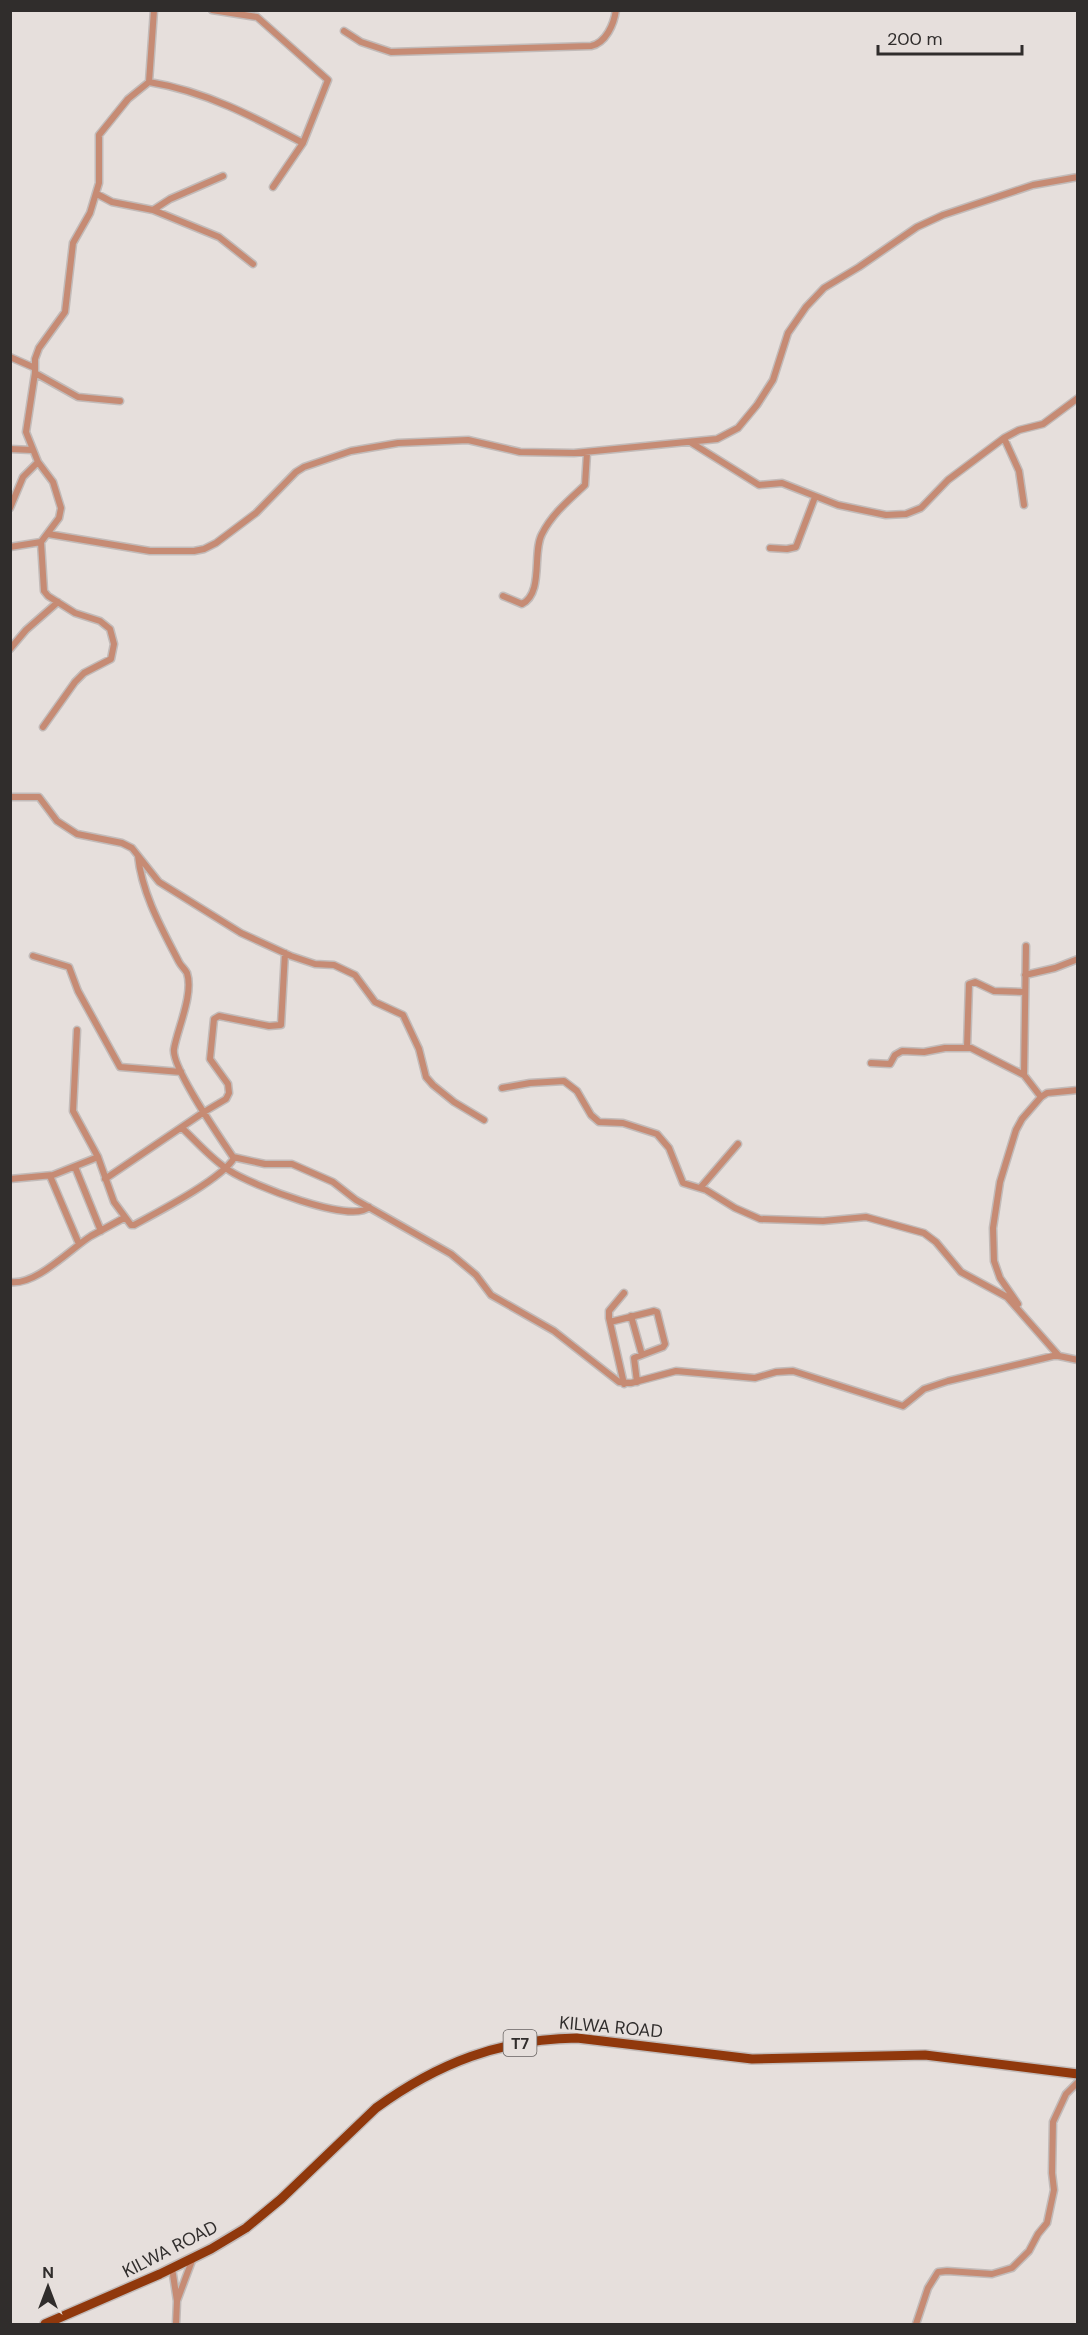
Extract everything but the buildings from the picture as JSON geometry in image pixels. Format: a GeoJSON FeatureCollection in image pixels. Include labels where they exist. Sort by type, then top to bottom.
{"type":"FeatureCollection","features":[{"type":"Feature","properties":{"kind":"highway","name":"KILWA ROAD"},"geometry":{"type":"LineString","coordinates":[[45,2325],[193,2258],[246,2229],[281,2199],[376,2108],[438,2069],[504,2046],[551,2038],[578,2038],[752,2059],[912,2054],[1077,2074]]}},
{"type":"Feature","properties":{"kind":"street"},"geometry":{"type":"LineString","coordinates":[[10,548],[41,542],[59,518],[61,508],[54,482],[38,462],[26,432],[39,348],[65,312],[72,243],[90,213],[97,194],[100,170],[99,135],[128,99],[149,82],[154,10]]}},
{"type":"Feature","properties":{"kind":"street"},"geometry":{"type":"LineString","coordinates":[[212,10],[257,17],[327,78],[303,143],[273,187]]}},
{"type":"Feature","properties":{"kind":"street"},"geometry":{"type":"LineString","coordinates":[[344,31],[363,42],[398,53],[591,46],[603,40],[613,23],[616,10]]}},
{"type":"Feature","properties":{"kind":"street"},"geometry":{"type":"LineString","coordinates":[[149,82],[175,86],[216,100],[303,143]]}},
{"type":"Feature","properties":{"kind":"street"},"geometry":{"type":"LineString","coordinates":[[153,210],[170,198],[223,176]]}},
{"type":"Feature","properties":{"kind":"street"},"geometry":{"type":"LineString","coordinates":[[48,534],[141,550],[194,551],[216,543],[236,529],[269,501],[296,472],[316,462],[351,451],[398,443],[468,440],[534,453],[587,453],[717,439],[728,435],[746,420],[773,380],[788,333],[824,288],[917,227],[943,215],[1034,185],[1077,177]]}},
{"type":"Feature","properties":{"kind":"street"},"geometry":{"type":"LineString","coordinates":[[97,194],[112,202],[153,210],[219,237],[253,264]]}},
{"type":"Feature","properties":{"kind":"street"},"geometry":{"type":"LineString","coordinates":[[10,357],[78,397],[120,401]]}},
{"type":"Feature","properties":{"kind":"street"},"geometry":{"type":"LineString","coordinates":[[690,442],[759,485],[782,483],[838,506],[874,514],[896,515],[914,512],[962,469],[1004,438],[1019,430],[1043,424],[1077,398]]}},
{"type":"Feature","properties":{"kind":"street"},"geometry":{"type":"LineString","coordinates":[[1004,438],[1019,471],[1024,506]]}},
{"type":"Feature","properties":{"kind":"street"},"geometry":{"type":"LineString","coordinates":[[10,449],[32,450]]}},
{"type":"Feature","properties":{"kind":"street"},"geometry":{"type":"LineString","coordinates":[[503,596],[522,604],[528,600],[538,566],[540,539],[569,498],[585,485],[587,453]]}},
{"type":"Feature","properties":{"kind":"street"},"geometry":{"type":"LineString","coordinates":[[10,508],[22,477],[38,462]]}},
{"type":"Feature","properties":{"kind":"street"},"geometry":{"type":"LineString","coordinates":[[770,548],[796,547],[815,496]]}},
{"type":"Feature","properties":{"kind":"street"},"geometry":{"type":"LineString","coordinates":[[41,542],[44,567],[43,586],[48,596],[81,616],[105,624],[113,635],[111,659],[84,673],[43,727]]}},
{"type":"Feature","properties":{"kind":"street"},"geometry":{"type":"LineString","coordinates":[[10,649],[26,630],[58,602]]}},
{"type":"Feature","properties":{"kind":"street"},"geometry":{"type":"LineString","coordinates":[[10,797],[39,797],[57,821],[77,834],[122,843],[132,848],[159,882],[240,933],[315,964],[344,969],[358,978],[375,1002],[402,1014],[413,1034],[428,1080],[454,1102],[484,1120]]}},
{"type":"Feature","properties":{"kind":"street"},"geometry":{"type":"LineString","coordinates":[[138,856],[139,870],[149,901],[187,975],[184,1016],[174,1052],[181,1072],[234,1158],[265,1164],[294,1164],[327,1179],[352,1198],[451,1254],[476,1275],[491,1295],[554,1331],[607,1374],[624,1384],[676,1371],[755,1378],[788,1371],[904,1406],[924,1389],[948,1381],[1059,1356],[1077,1360]]}},
{"type":"Feature","properties":{"kind":"street"},"geometry":{"type":"LineString","coordinates":[[1024,1075],[1026,946]]}},
{"type":"Feature","properties":{"kind":"street"},"geometry":{"type":"LineString","coordinates":[[105,1179],[224,1101],[229,1093],[226,1081],[210,1059],[215,1017],[229,1017],[274,1027],[281,1025],[285,953]]}},
{"type":"Feature","properties":{"kind":"street"},"geometry":{"type":"LineString","coordinates":[[33,956],[69,967],[78,991],[120,1067],[181,1072]]}},
{"type":"Feature","properties":{"kind":"street"},"geometry":{"type":"LineString","coordinates":[[1025,975],[1055,968],[1077,959]]}},
{"type":"Feature","properties":{"kind":"street"},"geometry":{"type":"LineString","coordinates":[[967,1048],[969,984],[975,982],[994,991],[1025,992]]}},
{"type":"Feature","properties":{"kind":"street"},"geometry":{"type":"LineString","coordinates":[[77,1030],[72,1110],[98,1157],[114,1202],[124,1218],[134,1225],[179,1200],[226,1169],[234,1158]]}},
{"type":"Feature","properties":{"kind":"street"},"geometry":{"type":"LineString","coordinates":[[872,1064],[890,1064],[895,1055],[902,1051],[924,1052],[945,1048],[967,1048],[977,1050],[1024,1075],[1041,1097]]}},
{"type":"Feature","properties":{"kind":"street"},"geometry":{"type":"LineString","coordinates":[[502,1088],[530,1083],[564,1081],[573,1088],[591,1115],[599,1122],[623,1123],[657,1134],[670,1152],[681,1181],[701,1187],[735,1208],[760,1219],[823,1221],[866,1217],[924,1233],[944,1250],[961,1272],[1002,1293],[1021,1311],[1059,1356]]}},
{"type":"Feature","properties":{"kind":"street"},"geometry":{"type":"LineString","coordinates":[[1021,1311],[996,1268],[993,1228],[1000,1182],[1016,1130],[1022,1119],[1041,1097],[1055,1091],[1077,1090]]}},
{"type":"Feature","properties":{"kind":"street"},"geometry":{"type":"LineString","coordinates":[[182,1128],[226,1169],[255,1185],[286,1197],[350,1211],[363,1211],[369,1207]]}},
{"type":"Feature","properties":{"kind":"street"},"geometry":{"type":"LineString","coordinates":[[701,1187],[738,1144]]}},
{"type":"Feature","properties":{"kind":"street"},"geometry":{"type":"LineString","coordinates":[[10,1179],[50,1176],[98,1157]]}},
{"type":"Feature","properties":{"kind":"street"},"geometry":{"type":"LineString","coordinates":[[75,1167],[101,1231]]}},
{"type":"Feature","properties":{"kind":"street"},"geometry":{"type":"LineString","coordinates":[[50,1176],[79,1244]]}},
{"type":"Feature","properties":{"kind":"street"},"geometry":{"type":"LineString","coordinates":[[10,1282],[17,1282],[36,1275],[79,1244],[124,1218]]}},
{"type":"Feature","properties":{"kind":"street"},"geometry":{"type":"LineString","coordinates":[[624,1293],[609,1311],[624,1384]]}},
{"type":"Feature","properties":{"kind":"street"},"geometry":{"type":"LineString","coordinates":[[610,1322],[657,1312],[665,1344],[663,1347],[634,1358],[637,1382]]}},
{"type":"Feature","properties":{"kind":"street"},"geometry":{"type":"LineString","coordinates":[[632,1316],[642,1355]]}},
{"type":"Feature","properties":{"kind":"street"},"geometry":{"type":"LineString","coordinates":[[916,2325],[928,2288],[938,2272],[992,2274],[1012,2268],[1029,2251],[1047,2223],[1054,2190],[1053,2122],[1066,2094],[1077,2082]]}},
{"type":"Feature","properties":{"kind":"street"},"geometry":{"type":"LineString","coordinates":[[177,2301],[193,2258]]}},
{"type":"Feature","properties":{"kind":"street"},"geometry":{"type":"LineString","coordinates":[[172,2268],[177,2301],[177,2325]]}}]}
